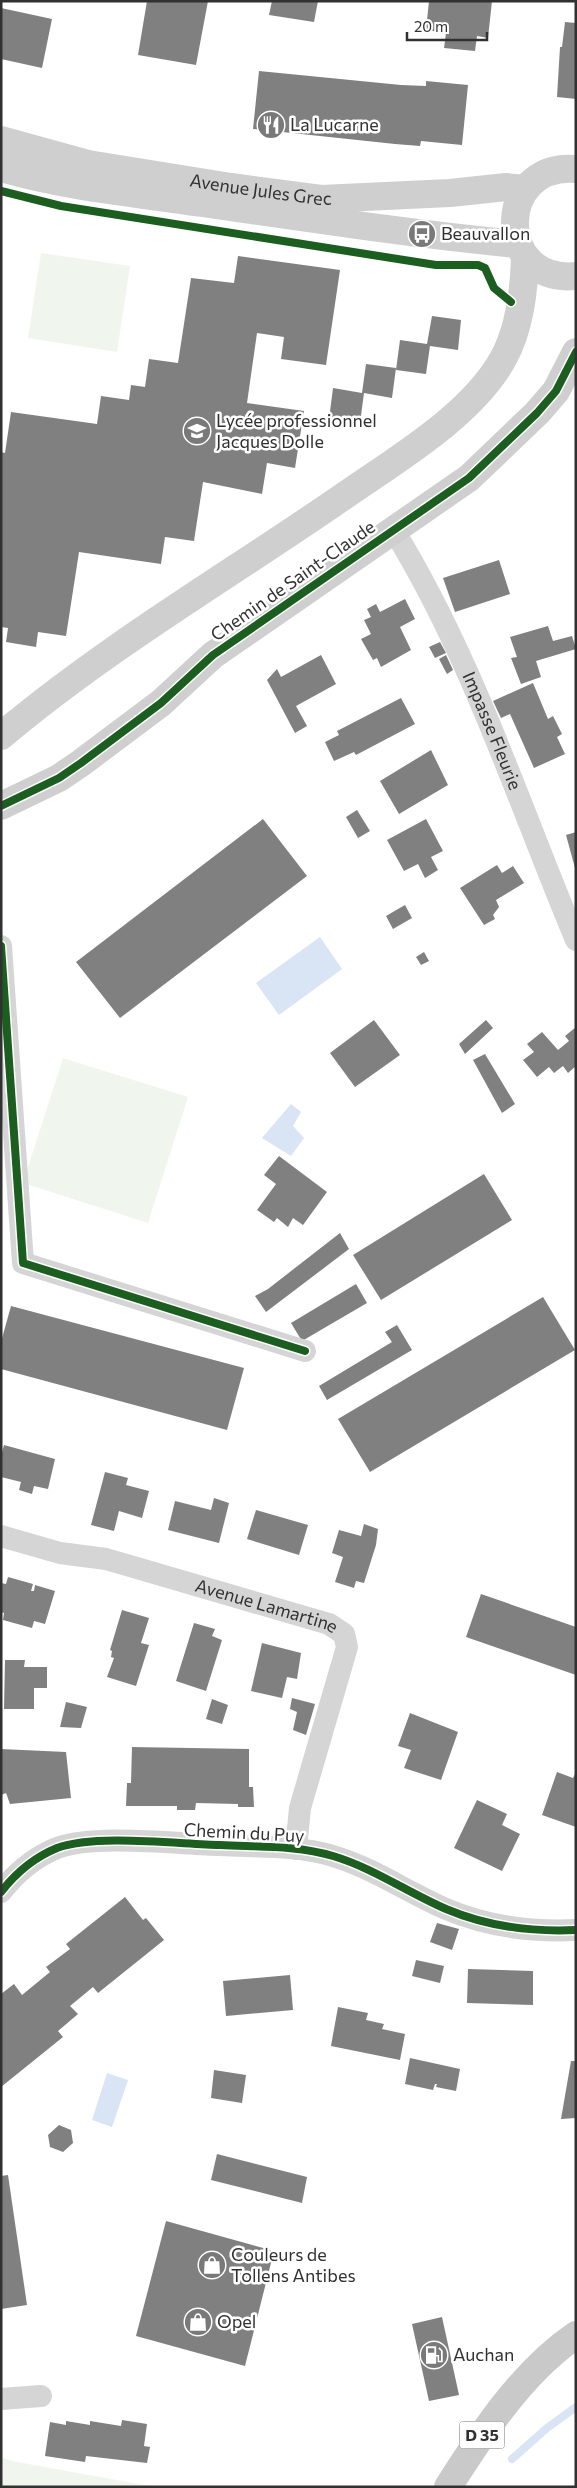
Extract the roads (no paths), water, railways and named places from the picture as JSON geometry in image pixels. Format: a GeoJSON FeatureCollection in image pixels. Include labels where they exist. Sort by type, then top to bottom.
{"type":"FeatureCollection","features":[{"type":"Feature","properties":{"kind":"main road","name":"D 35"},"geometry":{"type":"LineString","coordinates":[[448,2487],[476,2443],[520,2386],[576,2335]]}},
{"type":"Feature","properties":{"kind":"street","name":"Avenue Jules Grec"},"geometry":{"type":"LineString","coordinates":[[1,140],[88,164],[222,186],[321,199],[450,193],[506,188],[525,189]]}},
{"type":"Feature","properties":{"kind":"street","name":"Avenue Jules Grec"},"geometry":{"type":"LineString","coordinates":[[1,168],[60,182],[521,250]]}},
{"type":"Feature","properties":{"kind":"street"},"geometry":{"type":"LineString","coordinates":[[1,736],[138,634],[286,536],[430,436],[464,407],[506,352],[522,304],[521,250],[513,225],[516,206],[525,189],[536,179],[564,168],[576,169]]}},
{"type":"Feature","properties":{"kind":"street"},"geometry":{"type":"LineString","coordinates":[[521,250],[536,267],[548,274],[563,277],[576,276]]}},
{"type":"Feature","properties":{"kind":"street","name":"Chemin de Saint-Claude"},"geometry":{"type":"LineString","coordinates":[[1,806],[59,778],[81,763],[161,703],[213,655],[469,478],[513,437],[556,391],[576,352]]}},
{"type":"Feature","properties":{"kind":"street","name":"Impasse Fleurie"},"geometry":{"type":"LineString","coordinates":[[393,529],[412,561],[486,712],[536,845],[576,940]]}},
{"type":"Feature","properties":{"kind":"street"},"geometry":{"type":"LineString","coordinates":[[1,946],[22,1263],[305,1351]]}},
{"type":"Feature","properties":{"kind":"street","name":"Avenue Lamartine"},"geometry":{"type":"LineString","coordinates":[[1,1536],[60,1553],[115,1562],[329,1624],[344,1634],[347,1647],[300,1808],[296,1849]]}},
{"type":"Feature","properties":{"kind":"street","name":"Chemin du Puy"},"geometry":{"type":"LineString","coordinates":[[1,1892],[18,1872],[37,1859],[58,1848],[85,1844],[127,1841],[296,1849],[330,1855],[362,1866],[446,1909],[484,1921],[517,1928],[576,1930]]}},
{"type":"Feature","properties":{"kind":"street"},"geometry":{"type":"LineString","coordinates":[[1,2399],[41,2396]]}},
{"type":"Feature","properties":{"kind":"water"},"geometry":{"type":"Polygon","coordinates":[[[320,937],[342,969],[279,1015],[256,983],[320,937]]]}},
{"type":"Feature","properties":{"kind":"water"},"geometry":{"type":"Polygon","coordinates":[[[291,1104],[301,1112],[293,1126],[304,1138],[291,1156],[262,1138],[291,1104]]]}},
{"type":"Feature","properties":{"kind":"water"},"geometry":{"type":"Polygon","coordinates":[[[107,2073],[128,2080],[112,2127],[92,2120],[107,2073]]]}},
{"type":"Feature","properties":{"kind":"waterway"},"geometry":{"type":"LineString","coordinates":[[512,2459],[547,2428],[576,2407]]}},
{"type":"Feature","properties":{"kind":"place","name":"La Lucarne"},"geometry":{"type":"Point","coordinates":[271,125]}},
{"type":"Feature","properties":{"kind":"place","name":"Beauvallon"},"geometry":{"type":"Point","coordinates":[422,234]}},
{"type":"Feature","properties":{"kind":"place","name":"Lycée professionnel Jacques Dolle"},"geometry":{"type":"Point","coordinates":[197,431]}},
{"type":"Feature","properties":{"kind":"place","name":"Couleurs de Tollens Antibes"},"geometry":{"type":"Point","coordinates":[212,2265]}},
{"type":"Feature","properties":{"kind":"place","name":"Opel"},"geometry":{"type":"Point","coordinates":[198,2322]}},
{"type":"Feature","properties":{"kind":"place","name":"Auchan"},"geometry":{"type":"Point","coordinates":[434,2355]}}]}
